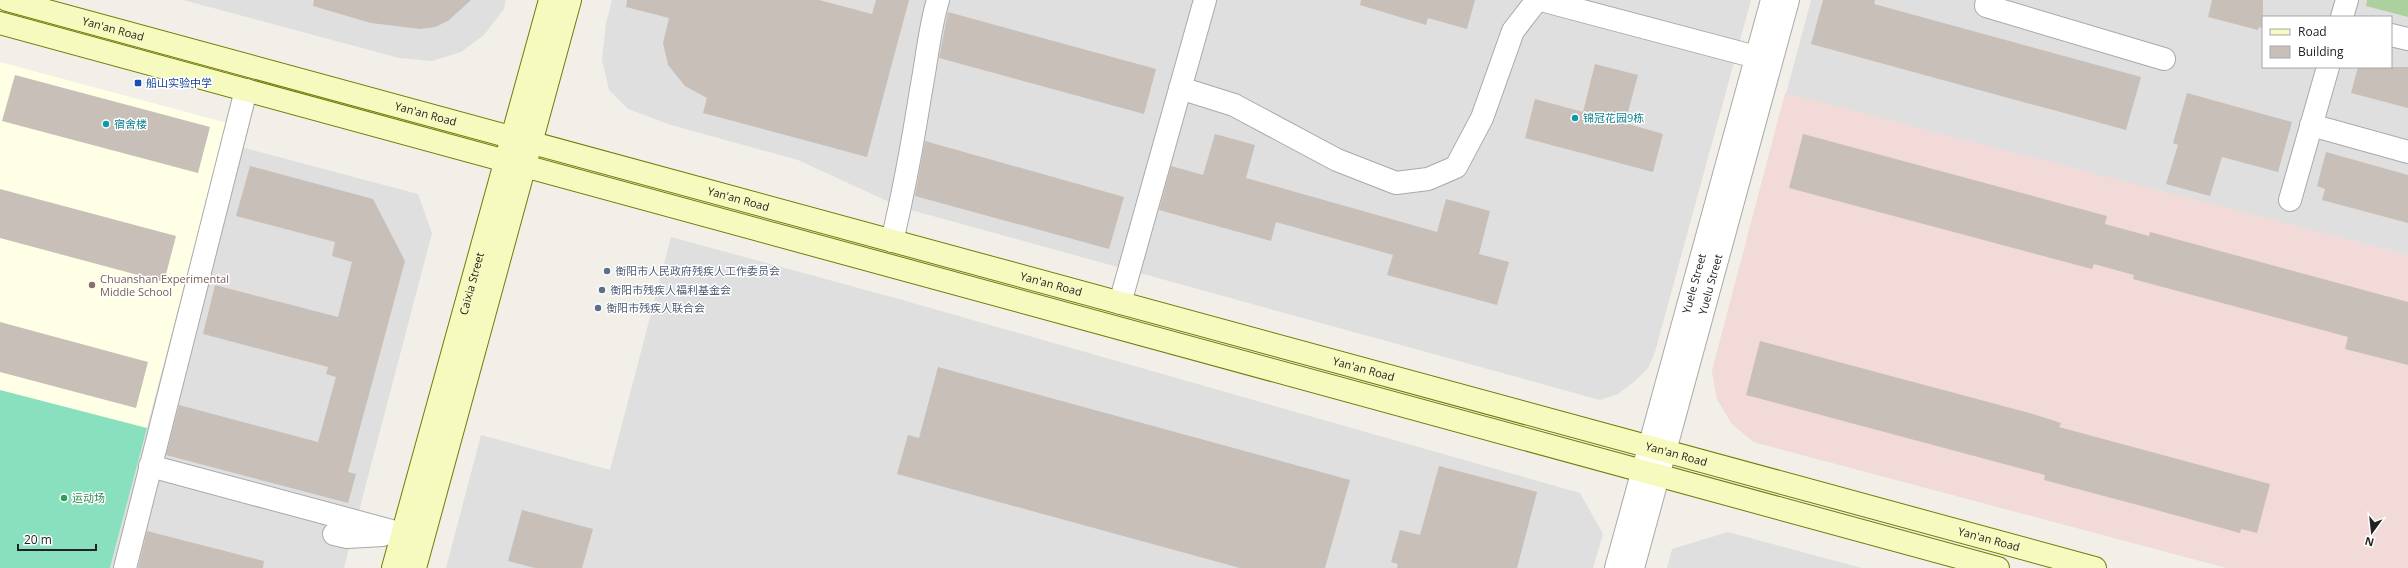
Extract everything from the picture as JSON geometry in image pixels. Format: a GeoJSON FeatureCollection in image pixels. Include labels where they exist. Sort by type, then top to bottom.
{"type":"FeatureCollection","features":[{"type":"Feature","properties":{"kind":"main road","name":"Yan'an Road"},"geometry":{"type":"LineString","coordinates":[[8,0],[2095,568]]}},
{"type":"Feature","properties":{"kind":"main road","name":"Caixia Street"},"geometry":{"type":"LineString","coordinates":[[522,140],[550,0]]}},
{"type":"Feature","properties":{"kind":"main road","name":"Caixia Street"},"geometry":{"type":"LineString","coordinates":[[393,568],[522,140],[570,0]]}},
{"type":"Feature","properties":{"kind":"main road"},"geometry":{"type":"LineString","coordinates":[[0,23],[1651,472],[1998,568]]}},
{"type":"Feature","properties":{"kind":"main road","name":"Caixia Street"},"geometry":{"type":"LineString","coordinates":[[415,568],[515,163]]}},
{"type":"Feature","properties":{"kind":"street"},"geometry":{"type":"LineString","coordinates":[[892,241],[900,207],[919,105],[930,27],[938,0]]}},
{"type":"Feature","properties":{"kind":"street"},"geometry":{"type":"LineString","coordinates":[[1120,303],[1205,0]]}},
{"type":"Feature","properties":{"kind":"street"},"geometry":{"type":"LineString","coordinates":[[1180,88],[1234,105],[1337,160],[1396,183],[1428,179],[1456,167],[1482,118],[1513,31],[1537,0]]}},
{"type":"Feature","properties":{"kind":"street"},"geometry":{"type":"LineString","coordinates":[[1541,0],[1756,57]]}},
{"type":"Feature","properties":{"kind":"street","name":"Yuele Street"},"geometry":{"type":"LineString","coordinates":[[1616,568],[1651,472],[1756,57],[1772,0]]}},
{"type":"Feature","properties":{"kind":"street","name":"Yuelu Street"},"geometry":{"type":"LineString","coordinates":[[1657,449],[1788,0]]}},
{"type":"Feature","properties":{"kind":"street"},"geometry":{"type":"LineString","coordinates":[[1988,0],[1986,6],[2164,59]]}},
{"type":"Feature","properties":{"kind":"street"},"geometry":{"type":"LineString","coordinates":[[2342,16],[2347,0]]}},
{"type":"Feature","properties":{"kind":"street"},"geometry":{"type":"LineString","coordinates":[[2392,35],[2408,40]]}},
{"type":"Feature","properties":{"kind":"street"},"geometry":{"type":"LineString","coordinates":[[2290,200],[2328,68]]}},
{"type":"Feature","properties":{"kind":"street"},"geometry":{"type":"LineString","coordinates":[[125,568],[246,90]]}},
{"type":"Feature","properties":{"kind":"street"},"geometry":{"type":"LineString","coordinates":[[2311,125],[2408,152]]}},
{"type":"Feature","properties":{"kind":"street"},"geometry":{"type":"LineString","coordinates":[[150,466],[403,534]]}},
{"type":"Feature","properties":{"kind":"street"},"geometry":{"type":"LineString","coordinates":[[1633,568],[1651,472]]}},
{"type":"Feature","properties":{"kind":"street"},"geometry":{"type":"LineString","coordinates":[[334,534],[347,537],[403,534]]}},
{"type":"Feature","properties":{"kind":"shaded area"},"geometry":{"type":"Polygon","coordinates":[[[183,0],[506,0],[504,9],[484,35],[461,52],[432,61],[399,58],[183,0]]]}},
{"type":"Feature","properties":{"kind":"shaded area"},"geometry":{"type":"Polygon","coordinates":[[[612,0],[1751,0],[1655,352],[1648,368],[1635,381],[1618,394],[1600,400],[900,207],[798,160],[671,125],[628,109],[609,90],[602,60],[606,23],[612,0]]]}},
{"type":"Feature","properties":{"kind":"shaded area"},"geometry":{"type":"Polygon","coordinates":[[[1811,0],[2408,0],[2408,255],[2350,240],[2227,568],[1754,442],[1732,424],[1717,399],[1712,371],[1811,0]]]}},
{"type":"Feature","properties":{"kind":"shaded area","name":"Chuanshan Experimental Middle School"},"geometry":{"type":"Polygon","coordinates":[[[0,62],[227,123],[110,568],[0,568],[0,62]]]}},
{"type":"Feature","properties":{"kind":"shaded area"},"geometry":{"type":"Polygon","coordinates":[[[1785,93],[2408,255],[2408,568],[2227,568],[1754,442],[1732,424],[1717,399],[1712,371],[1785,93]]]}},
{"type":"Feature","properties":{"kind":"shaded area"},"geometry":{"type":"Polygon","coordinates":[[[222,142],[418,194],[432,233],[344,568],[110,568],[222,142]]]}},
{"type":"Feature","properties":{"kind":"shaded area"},"geometry":{"type":"Polygon","coordinates":[[[671,237],[899,299],[1580,493],[1603,534],[1593,568],[446,568],[481,435],[610,470],[671,237]]]}},
{"type":"Feature","properties":{"kind":"shaded area"},"geometry":{"type":"Polygon","coordinates":[[[1728,532],[1862,568],[1667,568],[1672,549],[1728,532]]]}},
{"type":"Feature","properties":{"kind":"green space"},"geometry":{"type":"Polygon","coordinates":[[[2367,0],[2408,0],[2408,17],[2366,6],[2367,0]]]}},
{"type":"Feature","properties":{"kind":"green space","name":"运动场"},"geometry":{"type":"Polygon","coordinates":[[[0,390],[147,428],[110,568],[0,568],[0,390]]]}},
{"type":"Feature","properties":{"kind":"building"},"geometry":{"type":"Polygon","coordinates":[[[314,0],[471,0],[448,21],[435,27],[420,29],[371,23],[313,6],[314,0]]]}},
{"type":"Feature","properties":{"kind":"building"},"geometry":{"type":"Polygon","coordinates":[[[627,0],[819,0],[872,14],[876,0],[909,0],[867,157],[703,113],[707,98],[685,86],[668,65],[663,43],[669,18],[626,7],[627,0]]]}},
{"type":"Feature","properties":{"kind":"building"},"geometry":{"type":"Polygon","coordinates":[[[1361,0],[1475,0],[1467,29],[1428,18],[1426,25],[1360,5],[1361,0]]]}},
{"type":"Feature","properties":{"kind":"building"},"geometry":{"type":"Polygon","coordinates":[[[1823,0],[1875,0],[1874,4],[2141,77],[2126,130],[1811,44],[1823,0]]]}},
{"type":"Feature","properties":{"kind":"building"},"geometry":{"type":"Polygon","coordinates":[[[2212,0],[2263,0],[2262,28],[2259,27],[2258,30],[2208,17],[2212,0]]]}},
{"type":"Feature","properties":{"kind":"building"},"geometry":{"type":"Polygon","coordinates":[[[948,12],[1156,69],[1144,114],[939,58],[948,12]]]}},
{"type":"Feature","properties":{"kind":"building","name":"锦冠花园9栋"},"geometry":{"type":"Polygon","coordinates":[[[1595,64],[1638,75],[1625,123],[1663,134],[1653,172],[1525,138],[1535,99],[1583,112],[1595,64]]]}},
{"type":"Feature","properties":{"kind":"building"},"geometry":{"type":"Polygon","coordinates":[[[2408,67],[2408,108],[2351,93],[2358,68],[2408,67]]]}},
{"type":"Feature","properties":{"kind":"building","name":"宿舍楼"},"geometry":{"type":"Polygon","coordinates":[[[15,75],[210,127],[198,173],[2,121],[15,75]]]}},
{"type":"Feature","properties":{"kind":"building"},"geometry":{"type":"Polygon","coordinates":[[[2187,93],[2292,122],[2278,172],[2222,157],[2210,196],[2166,184],[2178,145],[2173,143],[2187,93]]]}},
{"type":"Feature","properties":{"kind":"building"},"geometry":{"type":"Polygon","coordinates":[[[1215,134],[1255,145],[1246,178],[1437,232],[1446,199],[1490,211],[1479,254],[1509,262],[1497,305],[1387,275],[1393,255],[1276,222],[1271,241],[1159,210],[1171,166],[1203,175],[1215,134]]]}},
{"type":"Feature","properties":{"kind":"building"},"geometry":{"type":"Polygon","coordinates":[[[1803,134],[2107,216],[2105,224],[2149,236],[2150,232],[2408,302],[2408,365],[2345,349],[2348,337],[2133,279],[2134,275],[2094,264],[2092,269],[1789,188],[1803,134]]]}},
{"type":"Feature","properties":{"kind":"building"},"geometry":{"type":"Polygon","coordinates":[[[925,141],[1124,197],[1109,249],[915,196],[925,141]]]}},
{"type":"Feature","properties":{"kind":"building"},"geometry":{"type":"Polygon","coordinates":[[[2326,152],[2408,175],[2408,223],[2322,200],[2325,189],[2317,186],[2326,152]]]}},
{"type":"Feature","properties":{"kind":"building"},"geometry":{"type":"Polygon","coordinates":[[[250,166],[373,199],[405,261],[348,472],[356,474],[348,503],[166,455],[179,405],[318,442],[336,377],[326,374],[328,367],[203,334],[215,285],[338,317],[352,262],[332,256],[335,242],[236,216],[250,166]]]}},
{"type":"Feature","properties":{"kind":"building"},"geometry":{"type":"Polygon","coordinates":[[[0,189],[176,236],[164,282],[0,238],[0,189]]]}},
{"type":"Feature","properties":{"kind":"building"},"geometry":{"type":"Polygon","coordinates":[[[0,322],[148,362],[136,408],[0,372],[0,322]]]}},
{"type":"Feature","properties":{"kind":"building"},"geometry":{"type":"Polygon","coordinates":[[[1760,341],[2033,414],[2061,423],[2059,427],[2270,484],[2257,533],[2241,529],[2240,533],[2044,480],[2045,475],[1746,395],[1760,341]]]}},
{"type":"Feature","properties":{"kind":"building"},"geometry":{"type":"Polygon","coordinates":[[[938,367],[1350,480],[1325,568],[1240,568],[897,474],[908,435],[919,438],[938,367]]]}},
{"type":"Feature","properties":{"kind":"building"},"geometry":{"type":"Polygon","coordinates":[[[1439,466],[1537,492],[1517,568],[1397,568],[1398,564],[1391,562],[1400,530],[1420,535],[1439,466]]]}},
{"type":"Feature","properties":{"kind":"building"},"geometry":{"type":"Polygon","coordinates":[[[522,510],[593,529],[582,568],[535,568],[508,561],[522,510]]]}},
{"type":"Feature","properties":{"kind":"building"},"geometry":{"type":"Polygon","coordinates":[[[147,531],[264,561],[263,568],[138,568],[147,531]]]}},
{"type":"Feature","properties":{"kind":"place","name":"船山实验中学"},"geometry":{"type":"Point","coordinates":[138,83]}},
{"type":"Feature","properties":{"kind":"place","name":"锦冠花园9栋"},"geometry":{"type":"Point","coordinates":[1575,118]}},
{"type":"Feature","properties":{"kind":"place","name":"宿舍楼"},"geometry":{"type":"Point","coordinates":[106,124]}},
{"type":"Feature","properties":{"kind":"place","name":"衡阳市人民政府残疾人工作委员会"},"geometry":{"type":"Point","coordinates":[607,271]}},
{"type":"Feature","properties":{"kind":"place","name":"Chuanshan Experimental Middle School"},"geometry":{"type":"Point","coordinates":[92,285]}},
{"type":"Feature","properties":{"kind":"place","name":"衡阳市残疾人福利基金会"},"geometry":{"type":"Point","coordinates":[602,290]}},
{"type":"Feature","properties":{"kind":"place","name":"衡阳市残疾人联合会"},"geometry":{"type":"Point","coordinates":[598,308]}},
{"type":"Feature","properties":{"kind":"place","name":"运动场"},"geometry":{"type":"Point","coordinates":[64,498]}}]}
